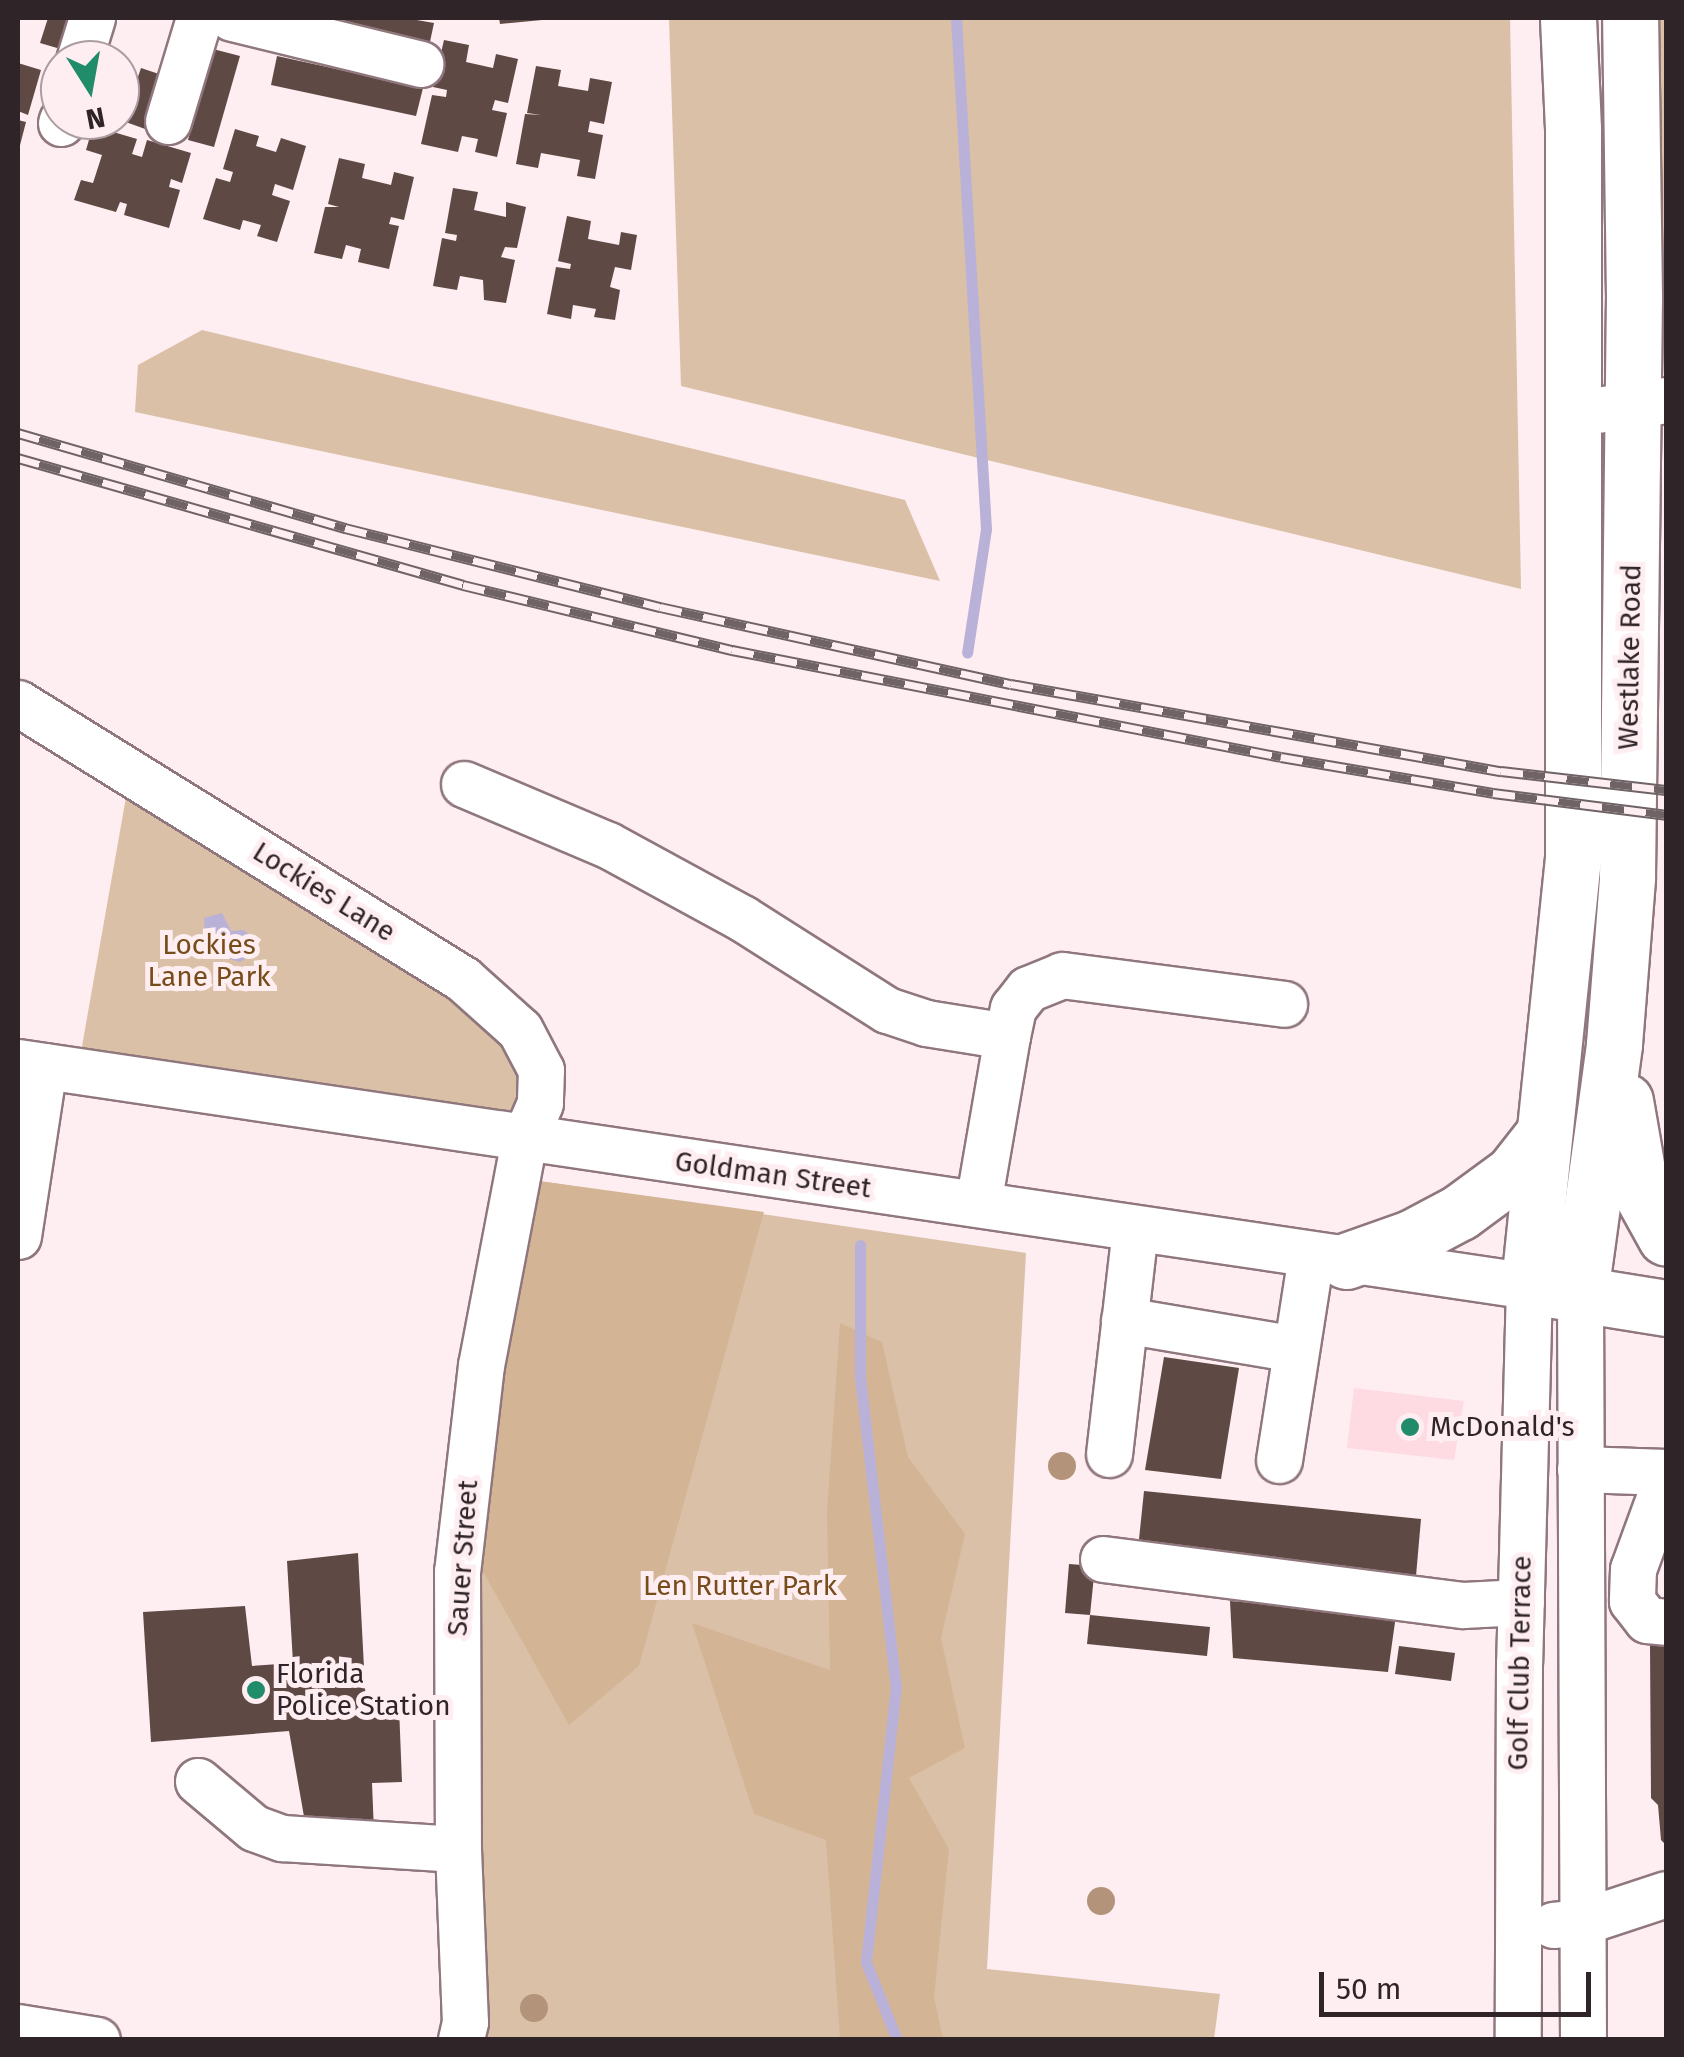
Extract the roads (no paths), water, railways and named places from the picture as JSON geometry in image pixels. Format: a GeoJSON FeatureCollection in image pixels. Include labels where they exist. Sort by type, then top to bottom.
{"type":"FeatureCollection","features":[{"type":"Feature","properties":{"kind":"main road","name":"Westlake Road"},"geometry":{"type":"LineString","coordinates":[[1554,1290],[1542,1136],[1573,858],[1575,413],[1568,18]]}},
{"type":"Feature","properties":{"kind":"main road","name":"Westlake Road"},"geometry":{"type":"LineString","coordinates":[[1554,1290],[1614,1044],[1627,878],[1649,402],[1630,18]]}},
{"type":"Feature","properties":{"kind":"main road"},"geometry":{"type":"LineString","coordinates":[[1614,1044],[1634,1170],[1641,1193],[1666,1238]]}},
{"type":"Feature","properties":{"kind":"main road"},"geometry":{"type":"LineString","coordinates":[[1328,1258],[1411,1238],[1460,1212],[1513,1173],[1542,1136]]}},
{"type":"Feature","properties":{"kind":"main road"},"geometry":{"type":"LineString","coordinates":[[1554,1290],[1666,1308]]}},
{"type":"Feature","properties":{"kind":"street"},"geometry":{"type":"LineString","coordinates":[[168,121],[199,18]]}},
{"type":"Feature","properties":{"kind":"street"},"geometry":{"type":"LineString","coordinates":[[232,18],[420,64]]}},
{"type":"Feature","properties":{"kind":"street"},"geometry":{"type":"LineString","coordinates":[[1575,413],[1649,402]]}},
{"type":"Feature","properties":{"kind":"street","name":"Lockies Lane"},"geometry":{"type":"LineString","coordinates":[[18,704],[463,978],[498,1006],[531,1047],[543,1084],[524,1140]]}},
{"type":"Feature","properties":{"kind":"street"},"geometry":{"type":"LineString","coordinates":[[464,784],[608,845],[742,918],[887,1010],[926,1023],[1006,1036]]}},
{"type":"Feature","properties":{"kind":"street"},"geometry":{"type":"LineString","coordinates":[[978,1204],[1006,1036],[1014,1008],[1028,989],[1062,975],[1284,1004]]}},
{"type":"Feature","properties":{"kind":"street"},"geometry":{"type":"LineString","coordinates":[[18,1236],[31,1064]]}},
{"type":"Feature","properties":{"kind":"street","name":"Goldman Street"},"geometry":{"type":"LineString","coordinates":[[31,1064],[1554,1290]]}},
{"type":"Feature","properties":{"kind":"street","name":"Sauer Street"},"geometry":{"type":"LineString","coordinates":[[461,2040],[465,2022],[458,1849],[457,1571],[480,1365],[524,1140]]}},
{"type":"Feature","properties":{"kind":"street"},"geometry":{"type":"LineString","coordinates":[[1109,1454],[1134,1228]]}},
{"type":"Feature","properties":{"kind":"street"},"geometry":{"type":"LineString","coordinates":[[1279,1460],[1296,1349],[1328,1258]]}},
{"type":"Feature","properties":{"kind":"street"},"geometry":{"type":"LineString","coordinates":[[1554,1290],[1580,1469],[1583,2040]]}},
{"type":"Feature","properties":{"kind":"street","name":"Golf Club Terrace"},"geometry":{"type":"LineString","coordinates":[[1518,2040],[1521,1602],[1554,1290]]}},
{"type":"Feature","properties":{"kind":"street"},"geometry":{"type":"LineString","coordinates":[[1124,1320],[1296,1349]]}},
{"type":"Feature","properties":{"kind":"street"},"geometry":{"type":"LineString","coordinates":[[1580,1469],[1666,1476],[1632,1569],[1632,1600],[1647,1620],[1666,1622]]}},
{"type":"Feature","properties":{"kind":"street"},"geometry":{"type":"LineString","coordinates":[[1103,1559],[1463,1605],[1521,1602]]}},
{"type":"Feature","properties":{"kind":"street"},"geometry":{"type":"LineString","coordinates":[[198,1781],[254,1828],[282,1838],[458,1849]]}},
{"type":"Feature","properties":{"kind":"street"},"geometry":{"type":"LineString","coordinates":[[1518,1930],[1582,1922],[1666,1894]]}},
{"type":"Feature","properties":{"kind":"street"},"geometry":{"type":"LineString","coordinates":[[18,2027],[97,2040]]}},
{"type":"Feature","properties":{"kind":"waterway"},"geometry":{"type":"LineString","coordinates":[[956,18],[986,529],[967,653]]}},
{"type":"Feature","properties":{"kind":"waterway"},"geometry":{"type":"LineString","coordinates":[[860,1245],[860,1377],[896,1686],[866,1962],[897,2040]]}},
{"type":"Feature","properties":{"kind":"railway"},"geometry":{"type":"LineString","coordinates":[[18,433],[345,528],[660,607],[1011,684],[1501,771],[1666,790]]}},
{"type":"Feature","properties":{"kind":"railway"},"geometry":{"type":"LineString","coordinates":[[18,458],[463,585],[732,650],[1281,757],[1493,793],[1666,815]]}},
{"type":"Feature","properties":{"kind":"place","name":"McDonald's"},"geometry":{"type":"Point","coordinates":[1410,1427]}},
{"type":"Feature","properties":{"kind":"place","name":"Florida Police Station"},"geometry":{"type":"Point","coordinates":[256,1690]}},
{"type":"Feature","properties":{"kind":"park label","name":"Lockies Lane Park"},"geometry":{"type":"Point","coordinates":[209,961]}},
{"type":"Feature","properties":{"kind":"park label","name":"Len Rutter Park"},"geometry":{"type":"Point","coordinates":[740,1586]}}]}
